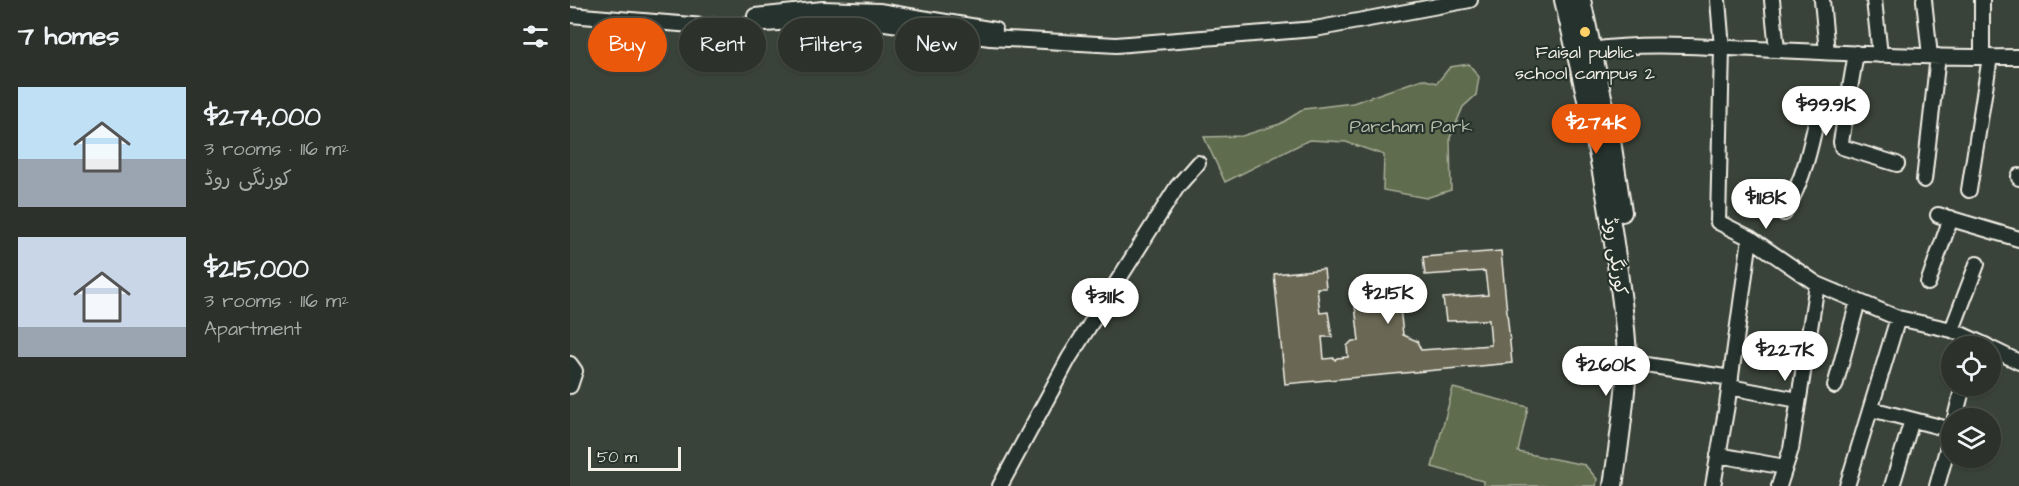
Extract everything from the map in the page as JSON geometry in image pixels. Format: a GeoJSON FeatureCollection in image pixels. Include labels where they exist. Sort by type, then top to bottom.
{"type":"FeatureCollection","features":[{"type":"Feature","properties":{"kind":"main road","name":"کورنگی روڈ"},"geometry":{"type":"LineString","coordinates":[[1564,0],[1598,142],[1624,310]]}},
{"type":"Feature","properties":{"kind":"main road","name":"کورنگی روڈ"},"geometry":{"type":"LineString","coordinates":[[1581,0],[1618,174],[1627,272],[1624,310]]}},
{"type":"Feature","properties":{"kind":"main road"},"geometry":{"type":"LineString","coordinates":[[1613,486],[1623,417],[1627,362],[1624,310]]}},
{"type":"Feature","properties":{"kind":"street"},"geometry":{"type":"LineString","coordinates":[[570,6],[704,17],[752,16],[823,9],[879,11],[993,30],[1116,36],[1316,20],[1424,0]]}},
{"type":"Feature","properties":{"kind":"street"},"geometry":{"type":"LineString","coordinates":[[570,15],[704,26],[820,20],[878,22],[990,38],[1116,45],[1315,29],[1470,0]]}},
{"type":"Feature","properties":{"kind":"street"},"geometry":{"type":"LineString","coordinates":[[1718,0],[1722,48],[1716,218],[1718,222],[1750,238],[1817,284],[1898,318],[1952,330],[1963,336]]}},
{"type":"Feature","properties":{"kind":"street"},"geometry":{"type":"LineString","coordinates":[[1772,0],[1777,50]]}},
{"type":"Feature","properties":{"kind":"street"},"geometry":{"type":"LineString","coordinates":[[1822,0],[1827,52]]}},
{"type":"Feature","properties":{"kind":"street"},"geometry":{"type":"LineString","coordinates":[[1874,0],[1880,55]]}},
{"type":"Feature","properties":{"kind":"street"},"geometry":{"type":"LineString","coordinates":[[1924,0],[1934,56],[1924,180]]}},
{"type":"Feature","properties":{"kind":"street"},"geometry":{"type":"LineString","coordinates":[[1969,190],[1986,57],[1982,0]]}},
{"type":"Feature","properties":{"kind":"street"},"geometry":{"type":"LineString","coordinates":[[1592,50],[1616,46],[2019,57]]}},
{"type":"Feature","properties":{"kind":"street"},"geometry":{"type":"LineString","coordinates":[[1856,53],[1842,147],[1897,164]]}},
{"type":"Feature","properties":{"kind":"street"},"geometry":{"type":"LineString","coordinates":[[1784,213],[1797,191],[1806,168],[1819,108],[1824,104],[1846,108]]}},
{"type":"Feature","properties":{"kind":"street"},"geometry":{"type":"LineString","coordinates":[[1000,486],[1081,339],[1176,187],[1198,163]]}},
{"type":"Feature","properties":{"kind":"street"},"geometry":{"type":"LineString","coordinates":[[1928,283],[1944,217],[2019,239]]}},
{"type":"Feature","properties":{"kind":"street"},"geometry":{"type":"LineString","coordinates":[[1713,486],[1750,238]]}},
{"type":"Feature","properties":{"kind":"street"},"geometry":{"type":"LineString","coordinates":[[1952,330],[1977,264]]}},
{"type":"Feature","properties":{"kind":"street"},"geometry":{"type":"LineString","coordinates":[[1779,486],[1791,449],[1817,284]]}},
{"type":"Feature","properties":{"kind":"street"},"geometry":{"type":"LineString","coordinates":[[1835,386],[1858,301]]}},
{"type":"Feature","properties":{"kind":"street"},"geometry":{"type":"LineString","coordinates":[[1847,486],[1898,318]]}},
{"type":"Feature","properties":{"kind":"street"},"geometry":{"type":"LineString","coordinates":[[2001,354],[2019,362]]}},
{"type":"Feature","properties":{"kind":"street"},"geometry":{"type":"LineString","coordinates":[[1627,362],[1730,382],[1798,400]]}},
{"type":"Feature","properties":{"kind":"street"},"geometry":{"type":"LineString","coordinates":[[570,364],[575,371],[570,386]]}},
{"type":"Feature","properties":{"kind":"street"},"geometry":{"type":"LineString","coordinates":[[1872,409],[1941,427]]}},
{"type":"Feature","properties":{"kind":"street"},"geometry":{"type":"LineString","coordinates":[[1892,486],[1912,420]]}},
{"type":"Feature","properties":{"kind":"street"},"geometry":{"type":"LineString","coordinates":[[1718,455],[1785,467]]}},
{"type":"Feature","properties":{"kind":"street"},"geometry":{"type":"LineString","coordinates":[[1937,486],[1942,468]]}},
{"type":"Feature","properties":{"kind":"green space","name":"Parcham Park"},"geometry":{"type":"Polygon","coordinates":[[[1469,64],[1479,77],[1476,95],[1463,107],[1450,138],[1451,190],[1426,198],[1383,190],[1384,155],[1346,142],[1309,140],[1225,182],[1204,137],[1242,136],[1280,124],[1304,109],[1353,103],[1422,79],[1437,83],[1450,67],[1469,64]]]}},
{"type":"Feature","properties":{"kind":"green space"},"geometry":{"type":"Polygon","coordinates":[[[1453,388],[1528,407],[1518,452],[1585,465],[1597,479],[1596,486],[1483,486],[1483,481],[1432,467],[1453,388]]]}},
{"type":"Feature","properties":{"kind":"building"},"geometry":{"type":"Polygon","coordinates":[[[1501,251],[1512,363],[1285,384],[1274,274],[1324,269],[1326,288],[1317,288],[1320,313],[1328,312],[1332,337],[1322,337],[1324,359],[1334,358],[1335,360],[1348,357],[1347,346],[1352,341],[1359,341],[1354,297],[1373,294],[1374,281],[1397,279],[1403,335],[1417,341],[1421,350],[1491,345],[1489,320],[1446,321],[1443,298],[1488,295],[1485,271],[1425,275],[1423,257],[1501,251]]]}},
{"type":"Feature","properties":{"kind":"place","name":"Faisal public school campus 2"},"geometry":{"type":"Point","coordinates":[1585,32]}}]}
